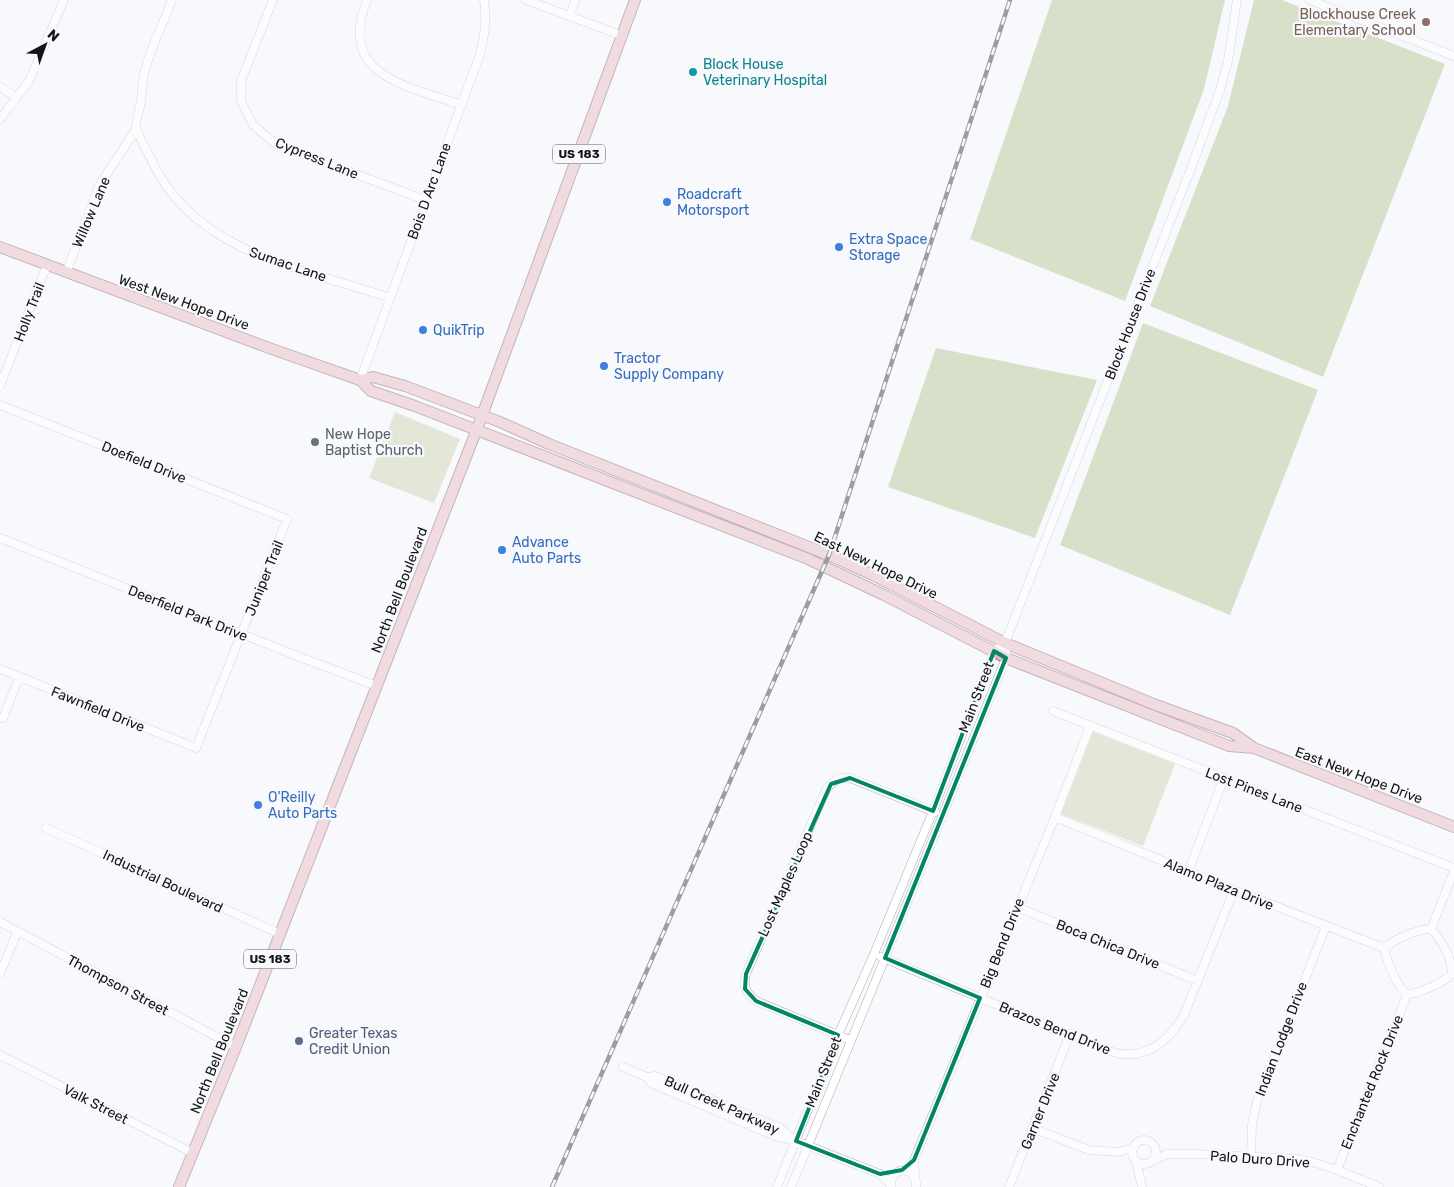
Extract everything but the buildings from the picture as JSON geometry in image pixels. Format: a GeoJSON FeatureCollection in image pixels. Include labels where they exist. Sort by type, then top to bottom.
{"type":"FeatureCollection","features":[{"type":"Feature","properties":{"kind":"main road","name":"North Bell Boulevard"},"geometry":{"type":"LineString","coordinates":[[179,1187],[236,1047],[477,430],[635,0]]}},
{"type":"Feature","properties":{"kind":"main road","name":"West New Hope Drive"},"geometry":{"type":"LineString","coordinates":[[0,247],[269,348],[360,380],[371,391],[477,430]]}},
{"type":"Feature","properties":{"kind":"main road","name":"West New Hope Drive"},"geometry":{"type":"LineString","coordinates":[[360,380],[373,377],[482,415]]}},
{"type":"Feature","properties":{"kind":"main road","name":"East New Hope Drive"},"geometry":{"type":"LineString","coordinates":[[482,415],[549,444],[829,555],[873,575],[1005,643],[1156,705],[1233,733],[1254,748],[1454,827]]}},
{"type":"Feature","properties":{"kind":"main road","name":"East New Hope Drive"},"geometry":{"type":"LineString","coordinates":[[477,430],[808,559],[884,595],[1006,658],[1229,746],[1254,748]]}},
{"type":"Feature","properties":{"kind":"street"},"geometry":{"type":"LineString","coordinates":[[0,119],[29,81],[64,2],[54,0]]}},
{"type":"Feature","properties":{"kind":"street"},"geometry":{"type":"LineString","coordinates":[[136,129],[144,74],[172,0]]}},
{"type":"Feature","properties":{"kind":"street","name":"Cypress Lane"},"geometry":{"type":"LineString","coordinates":[[273,0],[241,81],[241,101],[253,125],[276,144],[425,200]]}},
{"type":"Feature","properties":{"kind":"street"},"geometry":{"type":"LineString","coordinates":[[367,0],[360,17],[359,36],[365,56],[376,70],[397,84],[462,105]]}},
{"type":"Feature","properties":{"kind":"street","name":"Bois D Arc Lane"},"geometry":{"type":"LineString","coordinates":[[360,380],[425,200],[462,105],[484,40],[486,14],[484,0]]}},
{"type":"Feature","properties":{"kind":"street"},"geometry":{"type":"LineString","coordinates":[[526,0],[623,36]]}},
{"type":"Feature","properties":{"kind":"street"},"geometry":{"type":"LineString","coordinates":[[570,16],[575,0]]}},
{"type":"Feature","properties":{"kind":"street","name":"Block House Drive"},"geometry":{"type":"LineString","coordinates":[[1005,643],[1217,99],[1228,61],[1237,0]]}},
{"type":"Feature","properties":{"kind":"street"},"geometry":{"type":"LineString","coordinates":[[1310,0],[1454,56]]}},
{"type":"Feature","properties":{"kind":"street"},"geometry":{"type":"LineString","coordinates":[[0,87],[16,97]]}},
{"type":"Feature","properties":{"kind":"street","name":"Willow Lane"},"geometry":{"type":"LineString","coordinates":[[66,273],[100,186],[136,129]]}},
{"type":"Feature","properties":{"kind":"street","name":"Sumac Lane"},"geometry":{"type":"LineString","coordinates":[[136,129],[168,191],[185,209],[215,232],[243,249],[266,259],[390,298]]}},
{"type":"Feature","properties":{"kind":"street","name":"Holly Trail"},"geometry":{"type":"LineString","coordinates":[[0,386],[47,265]]}},
{"type":"Feature","properties":{"kind":"street","name":"Doefield Drive"},"geometry":{"type":"LineString","coordinates":[[0,405],[287,519]]}},
{"type":"Feature","properties":{"kind":"street","name":"Juniper Trail"},"geometry":{"type":"LineString","coordinates":[[196,748],[287,519]]}},
{"type":"Feature","properties":{"kind":"street","name":"Deerfield Park Drive"},"geometry":{"type":"LineString","coordinates":[[0,538],[377,686]]}},
{"type":"Feature","properties":{"kind":"street","name":"Main Street"},"geometry":{"type":"LineString","coordinates":[[777,1187],[838,1035],[874,954],[932,811],[994,651],[1005,643]]}},
{"type":"Feature","properties":{"kind":"street","name":"Main Street"},"geometry":{"type":"LineString","coordinates":[[791,1187],[1006,658],[1005,643]]}},
{"type":"Feature","properties":{"kind":"street","name":"Fawnfield Drive"},"geometry":{"type":"LineString","coordinates":[[0,669],[196,748]]}},
{"type":"Feature","properties":{"kind":"street"},"geometry":{"type":"LineString","coordinates":[[3,718],[19,678]]}},
{"type":"Feature","properties":{"kind":"street","name":"Lost Pines Lane"},"geometry":{"type":"LineString","coordinates":[[1053,711],[1454,869]]}},
{"type":"Feature","properties":{"kind":"street","name":"Big Bend Drive"},"geometry":{"type":"LineString","coordinates":[[916,1181],[914,1160],[1055,817],[1090,726]]}},
{"type":"Feature","properties":{"kind":"street","name":"Lost Maples Loop"},"geometry":{"type":"LineString","coordinates":[[850,1040],[756,1001],[745,989],[746,974],[826,790],[837,779],[850,778],[943,816]]}},
{"type":"Feature","properties":{"kind":"street"},"geometry":{"type":"LineString","coordinates":[[1188,872],[1224,778]]}},
{"type":"Feature","properties":{"kind":"street","name":"Alamo Plaza Drive"},"geometry":{"type":"LineString","coordinates":[[1055,817],[1188,872],[1384,948]]}},
{"type":"Feature","properties":{"kind":"street","name":"Industrial Boulevard"},"geometry":{"type":"LineString","coordinates":[[46,828],[280,934]]}},
{"type":"Feature","properties":{"kind":"street"},"geometry":{"type":"LineString","coordinates":[[1431,929],[1454,869]]}},
{"type":"Feature","properties":{"kind":"street","name":"Brazos Bend Drive"},"geometry":{"type":"LineString","coordinates":[[874,954],[1114,1053],[1142,1053],[1155,1048],[1168,1038],[1184,1015],[1234,890]]}},
{"type":"Feature","properties":{"kind":"street","name":"Boca Chica Drive"},"geometry":{"type":"LineString","coordinates":[[1017,907],[1198,981]]}},
{"type":"Feature","properties":{"kind":"street","name":"Thompson Street"},"geometry":{"type":"LineString","coordinates":[[0,922],[236,1047]]}},
{"type":"Feature","properties":{"kind":"street","name":"Indian Lodge Drive"},"geometry":{"type":"LineString","coordinates":[[1251,1156],[1252,1124],[1257,1101],[1326,926]]}},
{"type":"Feature","properties":{"kind":"street"},"geometry":{"type":"LineString","coordinates":[[1431,929],[1437,935],[1452,965],[1453,975],[1441,982],[1407,995],[1401,988],[1386,957],[1384,948],[1422,930],[1431,929]]}},
{"type":"Feature","properties":{"kind":"street"},"geometry":{"type":"LineString","coordinates":[[0,974],[17,932]]}},
{"type":"Feature","properties":{"kind":"street","name":"Enchanted Rock Drive"},"geometry":{"type":"LineString","coordinates":[[1337,1170],[1407,995]]}},
{"type":"Feature","properties":{"kind":"street","name":"Garner Drive"},"geometry":{"type":"LineString","coordinates":[[1009,1187],[1070,1034]]}},
{"type":"Feature","properties":{"kind":"street","name":"Valk Street"},"geometry":{"type":"LineString","coordinates":[[0,1055],[193,1153]]}},
{"type":"Feature","properties":{"kind":"street","name":"Bull Creek Parkway"},"geometry":{"type":"LineString","coordinates":[[623,1067],[647,1077],[651,1083],[775,1136],[796,1141],[880,1174],[891,1186]]}},
{"type":"Feature","properties":{"kind":"street"},"geometry":{"type":"LineString","coordinates":[[1032,1128],[1089,1150],[1119,1152],[1142,1164],[1150,1162]]}},
{"type":"Feature","properties":{"kind":"street"},"geometry":{"type":"LineString","coordinates":[[1119,1152],[1134,1147],[1143,1141],[1153,1144],[1167,1154]]}},
{"type":"Feature","properties":{"kind":"street"},"geometry":{"type":"LineString","coordinates":[[1142,1185],[1150,1162],[1156,1156],[1153,1144]]}},
{"type":"Feature","properties":{"kind":"street"},"geometry":{"type":"LineString","coordinates":[[1134,1147],[1133,1153],[1142,1185]]}},
{"type":"Feature","properties":{"kind":"street","name":"Palo Duro Drive"},"geometry":{"type":"LineString","coordinates":[[1150,1162],[1167,1154],[1297,1159],[1337,1170],[1379,1187]]}},
{"type":"Feature","properties":{"kind":"street","name":"Big Bend Drive"},"geometry":{"type":"LineString","coordinates":[[899,1171],[914,1160]]}},
{"type":"Feature","properties":{"kind":"street"},"geometry":{"type":"LineString","coordinates":[[891,1186],[892,1178],[899,1171],[910,1172],[922,1187]]}},
{"type":"Feature","properties":{"kind":"street","name":"Bull Creek Parkway"},"geometry":{"type":"LineString","coordinates":[[880,1174],[899,1171]]}},
{"type":"Feature","properties":{"kind":"highlighted area"},"geometry":{"type":"Polygon","coordinates":[[[994,651],[1006,658],[885,958],[980,998],[914,1160],[902,1170],[880,1174],[796,1141],[838,1035],[756,1001],[745,989],[746,974],[831,784],[850,778],[933,811],[994,651]]]}},
{"type":"Feature","properties":{"kind":"green space"},"geometry":{"type":"Polygon","coordinates":[[[1052,0],[1225,0],[1204,89],[1125,301],[970,239],[1052,0]]]}},
{"type":"Feature","properties":{"kind":"green space"},"geometry":{"type":"Polygon","coordinates":[[[1254,0],[1282,0],[1445,64],[1323,377],[1150,306],[1228,106],[1254,0]]]}},
{"type":"Feature","properties":{"kind":"green space"},"geometry":{"type":"Polygon","coordinates":[[[1143,323],[1318,390],[1230,615],[1060,545],[1143,323]]]}},
{"type":"Feature","properties":{"kind":"green space"},"geometry":{"type":"Polygon","coordinates":[[[936,348],[1097,380],[1035,538],[888,487],[936,348]]]}},
{"type":"Feature","properties":{"kind":"green space"},"geometry":{"type":"Polygon","coordinates":[[[395,412],[460,439],[434,503],[369,478],[395,412]]]}},
{"type":"Feature","properties":{"kind":"green space"},"geometry":{"type":"Polygon","coordinates":[[[1093,732],[1175,764],[1143,846],[1061,814],[1093,732]]]}},
{"type":"Feature","properties":{"kind":"railway"},"geometry":{"type":"LineString","coordinates":[[552,1187],[829,555],[1010,0]]}},
{"type":"Feature","properties":{"kind":"place","name":"Blockhouse Creek Elementary School"},"geometry":{"type":"Point","coordinates":[1426,22]}},
{"type":"Feature","properties":{"kind":"place","name":"Block House Veterinary Hospital"},"geometry":{"type":"Point","coordinates":[693,72]}},
{"type":"Feature","properties":{"kind":"place","name":"Roadcraft Motorsport"},"geometry":{"type":"Point","coordinates":[667,202]}},
{"type":"Feature","properties":{"kind":"place","name":"Extra Space Storage"},"geometry":{"type":"Point","coordinates":[839,247]}},
{"type":"Feature","properties":{"kind":"place","name":"QuikTrip"},"geometry":{"type":"Point","coordinates":[423,330]}},
{"type":"Feature","properties":{"kind":"place","name":"Tractor Supply Company"},"geometry":{"type":"Point","coordinates":[604,366]}},
{"type":"Feature","properties":{"kind":"place","name":"New Hope Baptist Church"},"geometry":{"type":"Point","coordinates":[315,442]}},
{"type":"Feature","properties":{"kind":"place","name":"Advance Auto Parts"},"geometry":{"type":"Point","coordinates":[502,550]}},
{"type":"Feature","properties":{"kind":"place","name":"O'Reilly Auto Parts"},"geometry":{"type":"Point","coordinates":[258,805]}},
{"type":"Feature","properties":{"kind":"place","name":"Greater Texas Credit Union"},"geometry":{"type":"Point","coordinates":[299,1041]}}]}
